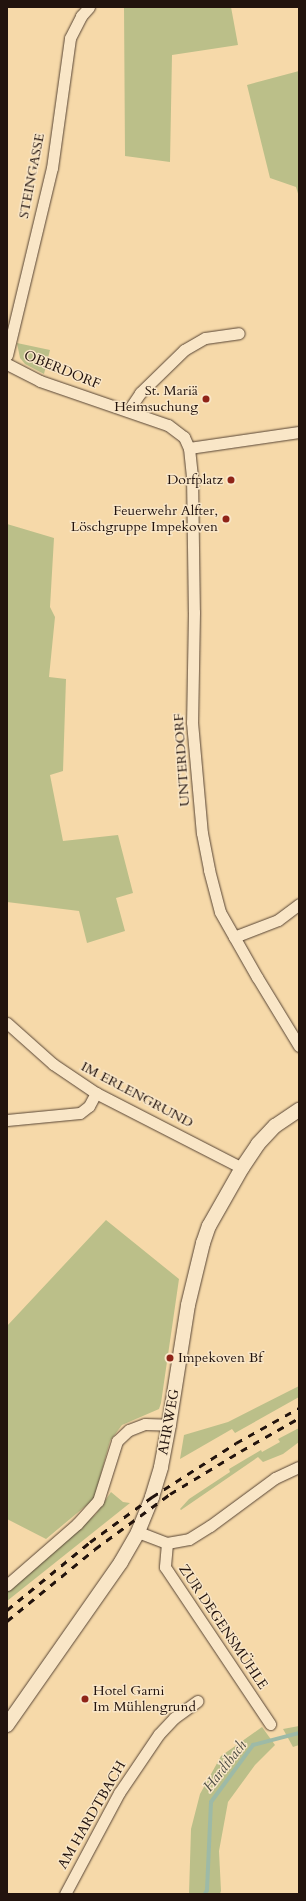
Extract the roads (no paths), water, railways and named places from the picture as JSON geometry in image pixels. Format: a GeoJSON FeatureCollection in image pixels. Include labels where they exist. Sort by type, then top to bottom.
{"type":"FeatureCollection","features":[{"type":"Feature","properties":{"kind":"street","name":"STEINGASSE"},"geometry":{"type":"LineString","coordinates":[[7,355],[52,168],[70,38],[81,16],[89,7]]}},
{"type":"Feature","properties":{"kind":"street"},"geometry":{"type":"LineString","coordinates":[[128,411],[140,393],[184,350],[205,338],[239,333]]}},
{"type":"Feature","properties":{"kind":"street","name":"OBERDORF"},"geometry":{"type":"LineString","coordinates":[[7,364],[40,381],[168,425],[184,437],[189,448]]}},
{"type":"Feature","properties":{"kind":"street"},"geometry":{"type":"LineString","coordinates":[[189,448],[299,432]]}},
{"type":"Feature","properties":{"kind":"street","name":"UNTERDORF"},"geometry":{"type":"LineString","coordinates":[[189,448],[192,475],[194,612],[192,722],[202,833],[208,870],[220,912],[299,1046]]}},
{"type":"Feature","properties":{"kind":"street"},"geometry":{"type":"LineString","coordinates":[[234,937],[278,920],[299,904]]}},
{"type":"Feature","properties":{"kind":"street","name":"IM ERLENGRUND"},"geometry":{"type":"LineString","coordinates":[[7,1023],[53,1064],[96,1093],[242,1168]]}},
{"type":"Feature","properties":{"kind":"street"},"geometry":{"type":"LineString","coordinates":[[7,1120],[80,1113],[89,1106],[96,1093]]}},
{"type":"Feature","properties":{"kind":"street","name":"AHRWEG"},"geometry":{"type":"LineString","coordinates":[[7,1725],[121,1562],[138,1532],[156,1482],[169,1425],[188,1305],[203,1243],[219,1206],[258,1144],[275,1126],[299,1110]]}},
{"type":"Feature","properties":{"kind":"street"},"geometry":{"type":"LineString","coordinates":[[7,1585],[77,1524],[98,1501],[117,1441],[128,1430],[145,1424],[169,1425]]}},
{"type":"Feature","properties":{"kind":"street"},"geometry":{"type":"LineString","coordinates":[[138,1532],[167,1543],[189,1539],[210,1526],[275,1478],[299,1467]]}},
{"type":"Feature","properties":{"kind":"street","name":"ZUR DEGENSMÜHLE"},"geometry":{"type":"LineString","coordinates":[[167,1543],[165,1567],[270,1724]]}},
{"type":"Feature","properties":{"kind":"street","name":"AM HARDTBACH"},"geometry":{"type":"LineString","coordinates":[[65,1894],[119,1793],[159,1734],[174,1718],[197,1701]]}},
{"type":"Feature","properties":{"kind":"waterway","name":"Hardtbach"},"geometry":{"type":"LineString","coordinates":[[205,1894],[207,1890],[211,1802],[253,1745],[299,1733]]}},
{"type":"Feature","properties":{"kind":"railway"},"geometry":{"type":"LineString","coordinates":[[7,1610],[90,1542],[152,1497],[236,1443],[299,1408]]}},
{"type":"Feature","properties":{"kind":"railway"},"geometry":{"type":"LineString","coordinates":[[7,1621],[95,1549],[170,1494],[299,1418]]}},
{"type":"Feature","properties":{"kind":"place","name":"St. Mariä Heimsuchung"},"geometry":{"type":"Point","coordinates":[206,399]}},
{"type":"Feature","properties":{"kind":"place","name":"Dorfplatz"},"geometry":{"type":"Point","coordinates":[231,480]}},
{"type":"Feature","properties":{"kind":"place","name":"Feuerwehr Alfter, Löschgruppe Impekoven"},"geometry":{"type":"Point","coordinates":[226,519]}},
{"type":"Feature","properties":{"kind":"place","name":"Impekoven Bf"},"geometry":{"type":"Point","coordinates":[170,1358]}},
{"type":"Feature","properties":{"kind":"place","name":"Hotel Garni Im Mühlengrund"},"geometry":{"type":"Point","coordinates":[85,1699]}}]}
